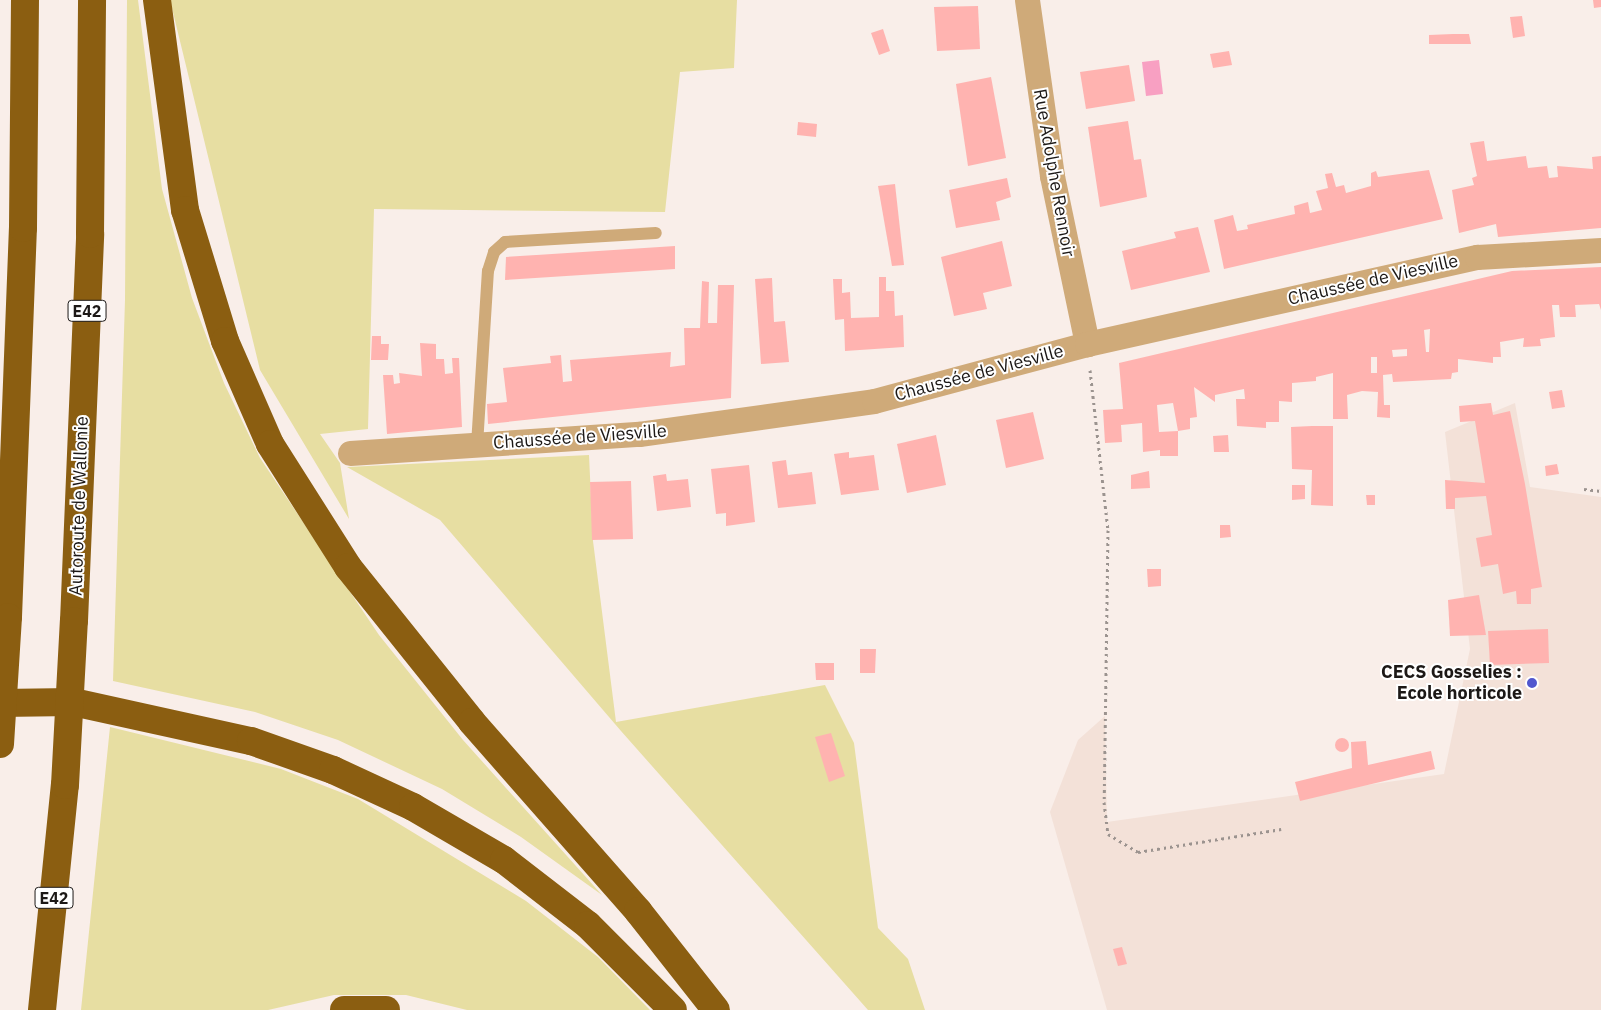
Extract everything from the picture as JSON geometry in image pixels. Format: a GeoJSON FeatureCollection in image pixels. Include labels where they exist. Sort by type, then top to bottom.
{"type":"FeatureCollection","features":[{"type":"Feature","properties":{"kind":"highway"},"geometry":{"type":"LineString","coordinates":[[0,744],[8,617],[23,228],[25,0]]}},
{"type":"Feature","properties":{"kind":"highway","name":"Autoroute de Wallonie"},"geometry":{"type":"LineString","coordinates":[[42,1010],[65,785],[74,621],[90,234],[92,0]]}},
{"type":"Feature","properties":{"kind":"highway"},"geometry":{"type":"LineString","coordinates":[[157,0],[185,210],[225,341],[270,444],[348,567],[472,722],[638,911],[716,1010]]}},
{"type":"Feature","properties":{"kind":"highway"},"geometry":{"type":"LineString","coordinates":[[0,703],[73,702],[252,740],[333,770],[412,806],[504,860],[588,925],[673,1010]]}},
{"type":"Feature","properties":{"kind":"highway"},"geometry":{"type":"LineString","coordinates":[[344,1010],[386,1010]]}},
{"type":"Feature","properties":{"kind":"street","name":"Rue Adolphe Rennoir"},"geometry":{"type":"LineString","coordinates":[[1027,0],[1052,176],[1087,344]]}},
{"type":"Feature","properties":{"kind":"street","name":"Chaussée de Viesville"},"geometry":{"type":"LineString","coordinates":[[350,452],[639,434],[874,401],[1087,344],[1477,258],[1601,250]]}},
{"type":"Feature","properties":{"kind":"lane"},"geometry":{"type":"LineString","coordinates":[[476,445],[488,271],[494,252],[505,242],[656,232]]}},
{"type":"Feature","properties":{"kind":"path"},"geometry":{"type":"LineString","coordinates":[[1087,344],[1108,530],[1104,802],[1108,834],[1138,852],[1281,829]]}},
{"type":"Feature","properties":{"kind":"path"},"geometry":{"type":"LineString","coordinates":[[1584,489],[1601,491]]}},
{"type":"Feature","properties":{"kind":"shaded area"},"geometry":{"type":"Polygon","coordinates":[[[127,0],[138,0],[162,189],[192,298],[224,383],[260,458],[379,635],[463,740],[602,895],[521,837],[442,789],[338,740],[255,712],[113,681],[125,300],[127,0]]]}},
{"type":"Feature","properties":{"kind":"shaded area"},"geometry":{"type":"Polygon","coordinates":[[[170,0],[737,0],[734,68],[680,72],[665,212],[374,209],[368,429],[320,434],[340,463],[349,519],[260,370],[170,0]]]}},
{"type":"Feature","properties":{"kind":"shaded area"},"geometry":{"type":"Polygon","coordinates":[[[1159,60],[1163,94],[1146,96],[1142,62],[1159,60]]]}},
{"type":"Feature","properties":{"kind":"shaded area","name":"CECS Gosselies : Ecole horticole"},"geometry":{"type":"Polygon","coordinates":[[[1515,403],[1530,487],[1601,497],[1601,1010],[1107,1010],[1050,812],[1078,740],[1105,716],[1107,822],[1444,774],[1470,649],[1445,432],[1515,403]]]}},
{"type":"Feature","properties":{"kind":"shaded area"},"geometry":{"type":"Polygon","coordinates":[[[589,455],[593,541],[616,722],[825,685],[854,743],[878,928],[908,959],[925,1010],[868,1010],[621,731],[440,520],[347,467],[589,455]]]}},
{"type":"Feature","properties":{"kind":"shaded area"},"geometry":{"type":"Polygon","coordinates":[[[110,727],[281,769],[358,799],[526,901],[598,957],[650,1010],[467,1010],[406,995],[334,995],[268,1010],[81,1010],[110,727]]]}},
{"type":"Feature","properties":{"kind":"building"},"geometry":{"type":"Polygon","coordinates":[[[1593,0],[1601,0],[1601,7],[1594,8],[1593,0]]]}},
{"type":"Feature","properties":{"kind":"building"},"geometry":{"type":"Polygon","coordinates":[[[978,6],[980,49],[937,51],[934,7],[978,6]]]}},
{"type":"Feature","properties":{"kind":"building"},"geometry":{"type":"Polygon","coordinates":[[[1522,16],[1525,36],[1513,38],[1510,17],[1522,16]]]}},
{"type":"Feature","properties":{"kind":"building"},"geometry":{"type":"Polygon","coordinates":[[[883,29],[890,51],[879,55],[871,33],[883,29]]]}},
{"type":"Feature","properties":{"kind":"building"},"geometry":{"type":"Polygon","coordinates":[[[1469,34],[1471,44],[1429,44],[1429,35],[1469,34]]]}},
{"type":"Feature","properties":{"kind":"building"},"geometry":{"type":"Polygon","coordinates":[[[1229,51],[1232,65],[1213,68],[1210,54],[1229,51]]]}},
{"type":"Feature","properties":{"kind":"building"},"geometry":{"type":"Polygon","coordinates":[[[1129,65],[1135,101],[1086,109],[1080,72],[1129,65]]]}},
{"type":"Feature","properties":{"kind":"building"},"geometry":{"type":"Polygon","coordinates":[[[991,77],[1006,158],[968,166],[956,84],[991,77]]]}},
{"type":"Feature","properties":{"kind":"building"},"geometry":{"type":"Polygon","coordinates":[[[1128,121],[1134,160],[1141,159],[1147,197],[1100,207],[1088,127],[1128,121]]]}},
{"type":"Feature","properties":{"kind":"building"},"geometry":{"type":"Polygon","coordinates":[[[798,122],[817,124],[816,137],[797,135],[798,122]]]}},
{"type":"Feature","properties":{"kind":"building"},"geometry":{"type":"Polygon","coordinates":[[[1484,141],[1487,161],[1526,156],[1528,168],[1547,166],[1549,178],[1558,177],[1557,166],[1593,169],[1592,157],[1601,156],[1601,228],[1498,237],[1496,224],[1459,233],[1452,190],[1474,185],[1472,178],[1477,176],[1470,143],[1484,141]]]}},
{"type":"Feature","properties":{"kind":"building"},"geometry":{"type":"Polygon","coordinates":[[[1429,170],[1443,219],[1224,269],[1214,220],[1233,215],[1237,231],[1248,229],[1247,225],[1295,214],[1294,206],[1308,202],[1310,213],[1322,210],[1316,191],[1328,188],[1325,174],[1332,173],[1336,187],[1344,185],[1346,193],[1371,186],[1371,173],[1376,171],[1378,177],[1429,170]]]}},
{"type":"Feature","properties":{"kind":"building"},"geometry":{"type":"Polygon","coordinates":[[[1007,178],[1011,197],[996,202],[1000,220],[956,228],[949,190],[1007,178]]]}},
{"type":"Feature","properties":{"kind":"building"},"geometry":{"type":"Polygon","coordinates":[[[895,184],[904,265],[892,266],[878,186],[895,184]]]}},
{"type":"Feature","properties":{"kind":"building"},"geometry":{"type":"Polygon","coordinates":[[[1198,227],[1210,272],[1131,290],[1122,251],[1176,238],[1174,232],[1198,227]]]}},
{"type":"Feature","properties":{"kind":"building"},"geometry":{"type":"Polygon","coordinates":[[[1002,241],[1012,286],[983,293],[987,309],[954,316],[941,257],[1002,241]]]}},
{"type":"Feature","properties":{"kind":"building"},"geometry":{"type":"Polygon","coordinates":[[[675,246],[675,269],[505,280],[506,257],[675,246]]]}},
{"type":"Feature","properties":{"kind":"building"},"geometry":{"type":"Polygon","coordinates":[[[1601,267],[1601,310],[1599,304],[1575,305],[1576,317],[1560,317],[1559,305],[1552,305],[1555,337],[1540,339],[1541,346],[1523,347],[1524,338],[1500,342],[1501,357],[1493,357],[1493,363],[1458,359],[1458,372],[1452,373],[1451,379],[1393,382],[1392,374],[1383,375],[1384,405],[1390,405],[1390,418],[1377,417],[1378,392],[1362,391],[1347,395],[1348,419],[1333,419],[1333,373],[1316,377],[1316,381],[1292,383],[1292,402],[1279,401],[1279,422],[1266,422],[1266,428],[1237,426],[1236,399],[1245,399],[1244,389],[1215,395],[1215,402],[1194,387],[1197,417],[1190,418],[1190,429],[1178,431],[1178,456],[1160,456],[1160,450],[1143,452],[1142,423],[1121,425],[1122,442],[1105,443],[1103,410],[1123,409],[1119,363],[1512,271],[1601,267]],[[1430,329],[1424,330],[1426,352],[1429,352],[1430,329]],[[1407,349],[1392,350],[1393,357],[1407,356],[1407,349]],[[1371,357],[1371,373],[1377,373],[1377,357],[1371,357]],[[1173,403],[1157,405],[1159,432],[1178,431],[1173,403]]]}},
{"type":"Feature","properties":{"kind":"building"},"geometry":{"type":"Polygon","coordinates":[[[879,277],[886,277],[886,291],[894,291],[895,316],[903,315],[904,347],[845,351],[844,319],[835,320],[833,279],[842,279],[842,293],[850,292],[851,318],[879,317],[879,277]]]}},
{"type":"Feature","properties":{"kind":"building"},"geometry":{"type":"Polygon","coordinates":[[[772,278],[774,322],[785,321],[789,362],[761,364],[755,279],[772,278]]]}},
{"type":"Feature","properties":{"kind":"building"},"geometry":{"type":"Polygon","coordinates":[[[702,281],[709,282],[708,323],[717,323],[718,285],[734,285],[731,398],[488,424],[487,404],[507,402],[503,368],[551,363],[550,356],[561,355],[563,382],[572,381],[570,360],[671,352],[670,367],[685,365],[684,328],[700,328],[702,281]]]}},
{"type":"Feature","properties":{"kind":"building"},"geometry":{"type":"Polygon","coordinates":[[[372,336],[381,336],[381,344],[389,344],[388,360],[371,360],[372,336]]]}},
{"type":"Feature","properties":{"kind":"building"},"geometry":{"type":"Polygon","coordinates":[[[420,343],[436,344],[436,359],[444,359],[445,374],[453,373],[452,358],[459,358],[462,427],[387,434],[383,375],[393,375],[394,384],[400,383],[399,373],[422,376],[420,343]]]}},
{"type":"Feature","properties":{"kind":"building"},"geometry":{"type":"Polygon","coordinates":[[[1562,390],[1565,407],[1552,409],[1549,392],[1562,390]]]}},
{"type":"Feature","properties":{"kind":"building"},"geometry":{"type":"Polygon","coordinates":[[[1491,403],[1493,415],[1510,411],[1525,484],[1542,587],[1531,589],[1531,604],[1517,604],[1516,591],[1503,594],[1498,564],[1481,567],[1476,538],[1492,535],[1486,496],[1455,498],[1455,509],[1446,509],[1445,480],[1485,483],[1475,421],[1460,422],[1459,406],[1491,403]]]}},
{"type":"Feature","properties":{"kind":"building"},"geometry":{"type":"Polygon","coordinates":[[[1033,412],[1044,459],[1006,468],[996,420],[1033,412]]]}},
{"type":"Feature","properties":{"kind":"building"},"geometry":{"type":"Polygon","coordinates":[[[1333,426],[1333,506],[1311,505],[1312,470],[1292,469],[1291,427],[1333,426]]]}},
{"type":"Feature","properties":{"kind":"building"},"geometry":{"type":"Polygon","coordinates":[[[936,435],[946,485],[907,493],[897,444],[936,435]]]}},
{"type":"Feature","properties":{"kind":"building"},"geometry":{"type":"Polygon","coordinates":[[[1228,435],[1229,452],[1214,452],[1213,436],[1228,435]]]}},
{"type":"Feature","properties":{"kind":"building"},"geometry":{"type":"Polygon","coordinates":[[[849,452],[849,458],[874,455],[879,490],[841,495],[834,454],[849,452]]]}},
{"type":"Feature","properties":{"kind":"building"},"geometry":{"type":"Polygon","coordinates":[[[786,460],[788,475],[812,472],[816,504],[778,508],[772,462],[786,460]]]}},
{"type":"Feature","properties":{"kind":"building"},"geometry":{"type":"Polygon","coordinates":[[[1557,464],[1559,474],[1546,476],[1545,466],[1557,464]]]}},
{"type":"Feature","properties":{"kind":"building"},"geometry":{"type":"Polygon","coordinates":[[[749,465],[755,522],[726,526],[726,513],[716,514],[711,469],[749,465]]]}},
{"type":"Feature","properties":{"kind":"building"},"geometry":{"type":"Polygon","coordinates":[[[1149,471],[1150,488],[1131,489],[1131,475],[1149,471]]]}},
{"type":"Feature","properties":{"kind":"building"},"geometry":{"type":"Polygon","coordinates":[[[666,474],[667,481],[688,479],[691,507],[657,511],[653,476],[666,474]]]}},
{"type":"Feature","properties":{"kind":"building"},"geometry":{"type":"Polygon","coordinates":[[[631,481],[633,539],[592,540],[590,482],[631,481]]]}},
{"type":"Feature","properties":{"kind":"building"},"geometry":{"type":"Polygon","coordinates":[[[1292,485],[1305,485],[1305,499],[1292,500],[1292,485]]]}},
{"type":"Feature","properties":{"kind":"building"},"geometry":{"type":"Polygon","coordinates":[[[1366,495],[1375,495],[1375,505],[1367,505],[1366,495]]]}},
{"type":"Feature","properties":{"kind":"building"},"geometry":{"type":"Polygon","coordinates":[[[1220,525],[1230,525],[1231,537],[1220,538],[1220,525]]]}},
{"type":"Feature","properties":{"kind":"building"},"geometry":{"type":"Polygon","coordinates":[[[1147,569],[1161,569],[1161,586],[1148,587],[1147,569]]]}},
{"type":"Feature","properties":{"kind":"building"},"geometry":{"type":"Polygon","coordinates":[[[1479,595],[1486,635],[1450,636],[1448,600],[1479,595]]]}},
{"type":"Feature","properties":{"kind":"building"},"geometry":{"type":"Polygon","coordinates":[[[1548,629],[1549,663],[1490,665],[1488,631],[1548,629]]]}},
{"type":"Feature","properties":{"kind":"building"},"geometry":{"type":"Polygon","coordinates":[[[860,649],[876,649],[875,673],[860,673],[860,649]]]}},
{"type":"Feature","properties":{"kind":"building"},"geometry":{"type":"Polygon","coordinates":[[[815,663],[834,663],[834,680],[816,680],[815,663]]]}},
{"type":"Feature","properties":{"kind":"building"},"geometry":{"type":"Polygon","coordinates":[[[831,733],[845,776],[829,782],[815,737],[831,733]]]}},
{"type":"Feature","properties":{"kind":"building"},"geometry":{"type":"Polygon","coordinates":[[[1339,738],[1345,738],[1349,745],[1345,752],[1339,752],[1335,748],[1335,742],[1339,738]]]}},
{"type":"Feature","properties":{"kind":"building"},"geometry":{"type":"Polygon","coordinates":[[[1366,741],[1368,765],[1431,751],[1435,769],[1300,801],[1295,782],[1352,768],[1351,742],[1366,741]]]}},
{"type":"Feature","properties":{"kind":"building"},"geometry":{"type":"Polygon","coordinates":[[[1122,947],[1127,964],[1118,966],[1113,949],[1122,947]]]}},
{"type":"Feature","properties":{"kind":"place","name":"CECS Gosselies : Ecole horticole"},"geometry":{"type":"Point","coordinates":[1532,683]}}]}
